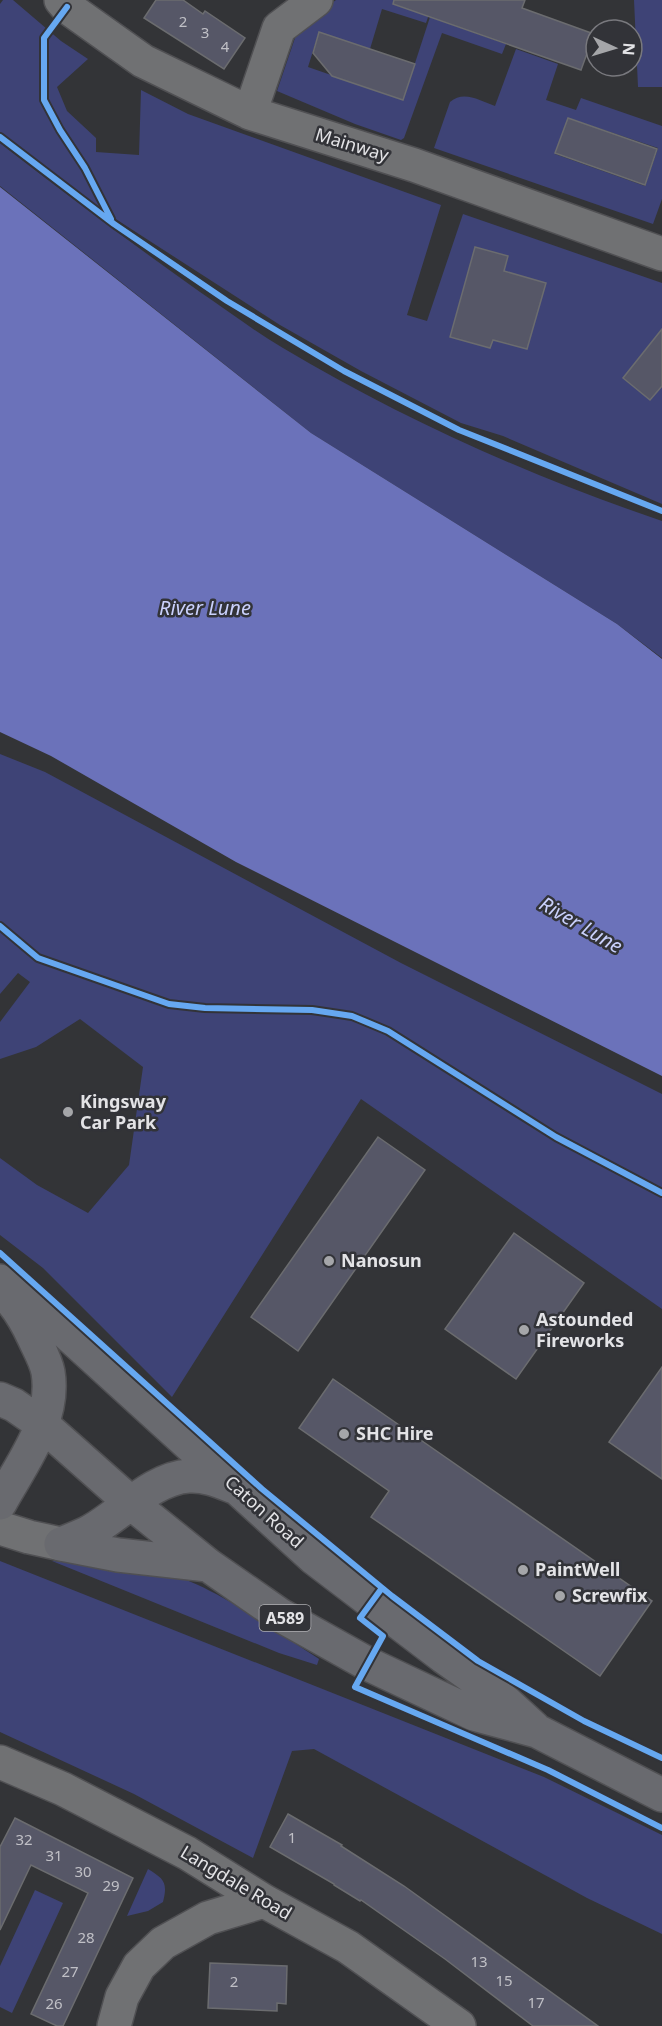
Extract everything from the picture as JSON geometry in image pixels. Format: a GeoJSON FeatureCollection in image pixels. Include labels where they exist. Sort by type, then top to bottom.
{"type":"FeatureCollection","features":[{"type":"Feature","properties":{"kind":"main road","name":"Caton Road"},"geometry":{"type":"LineString","coordinates":[[0,1281],[48,1316],[314,1558],[444,1658],[499,1696],[537,1731]]}},
{"type":"Feature","properties":{"kind":"main road"},"geometry":{"type":"LineString","coordinates":[[0,1288],[15,1304],[27,1323],[48,1370],[50,1390],[43,1425],[0,1503]]}},
{"type":"Feature","properties":{"kind":"main road","name":"Caton Road"},"geometry":{"type":"LineString","coordinates":[[0,1399],[14,1405],[43,1425],[131,1503],[208,1565],[280,1615],[368,1664],[474,1714],[537,1731],[662,1795]]}},
{"type":"Feature","properties":{"kind":"main road"},"geometry":{"type":"LineString","coordinates":[[61,1544],[92,1530],[169,1480],[188,1476],[210,1478],[238,1488]]}},
{"type":"Feature","properties":{"kind":"main road"},"geometry":{"type":"LineString","coordinates":[[61,1544],[127,1556],[208,1565]]}},
{"type":"Feature","properties":{"kind":"street","name":"Mainway"},"geometry":{"type":"LineString","coordinates":[[61,0],[67,7],[143,61],[250,113],[414,165],[662,254]]}},
{"type":"Feature","properties":{"kind":"street"},"geometry":{"type":"LineString","coordinates":[[250,113],[279,28],[315,0]]}},
{"type":"Feature","properties":{"kind":"street"},"geometry":{"type":"LineString","coordinates":[[0,1528],[61,1544]]}},
{"type":"Feature","properties":{"kind":"street","name":"Langdale Road"},"geometry":{"type":"LineString","coordinates":[[0,1762],[63,1789],[187,1853],[264,1901],[348,1947],[459,2026]]}},
{"type":"Feature","properties":{"kind":"street"},"geometry":{"type":"LineString","coordinates":[[114,2026],[122,1997],[139,1966],[163,1943],[207,1918],[264,1901]]}},
{"type":"Feature","properties":{"kind":"shaded area"},"geometry":{"type":"Polygon","coordinates":[[[3,0],[13,0],[61,41],[88,59],[57,87],[67,111],[96,138],[96,152],[139,155],[141,90],[188,114],[441,205],[407,315],[427,321],[463,214],[662,283],[662,504],[503,436],[461,423],[361,371],[280,325],[97,207],[0,132],[0,4],[3,0]]]}},
{"type":"Feature","properties":{"kind":"shaded area"},"geometry":{"type":"Polygon","coordinates":[[[336,0],[434,0],[426,23],[382,9],[370,49],[319,32],[308,67],[403,100],[430,17],[506,44],[502,54],[442,33],[404,138],[401,140],[355,124],[277,91],[296,35],[304,23],[336,0]]]}},
{"type":"Feature","properties":{"kind":"shaded area"},"geometry":{"type":"Polygon","coordinates":[[[634,0],[662,0],[662,87],[638,87],[638,78],[644,78],[644,18],[635,18],[634,0]]]}},
{"type":"Feature","properties":{"kind":"shaded area"},"geometry":{"type":"Polygon","coordinates":[[[516,49],[558,64],[546,100],[576,110],[581,98],[662,126],[662,199],[653,224],[434,148],[450,102],[466,97],[495,106],[516,49]],[[568,118],[555,154],[645,186],[658,148],[568,118]]]}},
{"type":"Feature","properties":{"kind":"shaded area"},"geometry":{"type":"Polygon","coordinates":[[[0,143],[99,219],[251,328],[328,374],[420,422],[515,465],[662,521],[662,658],[617,624],[311,433],[0,186],[0,143]]]}},
{"type":"Feature","properties":{"kind":"shaded area"},"geometry":{"type":"Polygon","coordinates":[[[0,754],[45,772],[401,963],[662,1094],[662,1309],[361,1099],[172,1397],[43,1268],[0,1235],[0,1158],[37,1185],[88,1213],[129,1165],[143,1067],[80,1019],[36,1047],[0,1059],[0,1022],[30,982],[18,973],[0,994],[0,754]]]}},
{"type":"Feature","properties":{"kind":"shaded area"},"geometry":{"type":"Polygon","coordinates":[[[0,1561],[544,1777],[662,1835],[662,1934],[587,1898],[314,1749],[292,1751],[253,1858],[134,1794],[0,1732],[0,1561]]]}},
{"type":"Feature","properties":{"kind":"shaded area"},"geometry":{"type":"Polygon","coordinates":[[[52,1561],[141,1568],[174,1575],[217,1594],[261,1620],[319,1659],[317,1665],[279,1653],[52,1561]]]}},
{"type":"Feature","properties":{"kind":"shaded area"},"geometry":{"type":"Polygon","coordinates":[[[148,1869],[165,1885],[163,1902],[148,1911],[127,1916],[148,1869]]]}},
{"type":"Feature","properties":{"kind":"shaded area"},"geometry":{"type":"Polygon","coordinates":[[[35,1890],[63,1903],[12,2013],[0,2007],[0,1966],[35,1890]]]}},
{"type":"Feature","properties":{"kind":"water","name":"River Lune"},"geometry":{"type":"Polygon","coordinates":[[[0,187],[311,433],[617,624],[662,659],[662,1076],[236,862],[51,756],[0,732],[0,187]]]}},
{"type":"Feature","properties":{"kind":"building"},"geometry":{"type":"Polygon","coordinates":[[[156,0],[183,0],[203,14],[205,11],[245,38],[224,69],[144,18],[156,0]]]}},
{"type":"Feature","properties":{"kind":"building"},"geometry":{"type":"Polygon","coordinates":[[[394,0],[525,0],[522,8],[584,30],[584,62],[581,70],[393,4],[394,0]]]}},
{"type":"Feature","properties":{"kind":"building"},"geometry":{"type":"Polygon","coordinates":[[[319,32],[415,64],[403,100],[332,76],[313,53],[319,32]]]}},
{"type":"Feature","properties":{"kind":"building"},"geometry":{"type":"Polygon","coordinates":[[[568,118],[657,149],[645,185],[555,153],[568,118]]]}},
{"type":"Feature","properties":{"kind":"building"},"geometry":{"type":"Polygon","coordinates":[[[475,247],[508,256],[504,271],[546,283],[527,349],[493,340],[490,348],[450,337],[475,247]]]}},
{"type":"Feature","properties":{"kind":"building"},"geometry":{"type":"Polygon","coordinates":[[[662,329],[662,386],[650,400],[623,378],[662,329]]]}},
{"type":"Feature","properties":{"kind":"building"},"geometry":{"type":"Polygon","coordinates":[[[378,1137],[425,1170],[298,1351],[251,1317],[378,1137]]]}},
{"type":"Feature","properties":{"kind":"building"},"geometry":{"type":"Polygon","coordinates":[[[514,1233],[584,1283],[516,1379],[445,1329],[514,1233]]]}},
{"type":"Feature","properties":{"kind":"building"},"geometry":{"type":"Polygon","coordinates":[[[662,1367],[662,1479],[609,1442],[662,1367]]]}},
{"type":"Feature","properties":{"kind":"building"},"geometry":{"type":"Polygon","coordinates":[[[333,1379],[652,1601],[600,1676],[371,1517],[389,1491],[299,1428],[333,1379]]]}},
{"type":"Feature","properties":{"kind":"building"},"geometry":{"type":"Polygon","coordinates":[[[288,1814],[342,1845],[404,1886],[598,2026],[533,2026],[445,1959],[361,1900],[270,1847],[288,1814]]]}},
{"type":"Feature","properties":{"kind":"building"},"geometry":{"type":"Polygon","coordinates":[[[15,1818],[133,1878],[63,2026],[57,2026],[31,2014],[88,1893],[31,1865],[0,1930],[0,1847],[15,1818]]]}},
{"type":"Feature","properties":{"kind":"building"},"geometry":{"type":"Polygon","coordinates":[[[210,1963],[287,1966],[286,2004],[277,2003],[277,2011],[208,2008],[210,1963]]]}},
{"type":"Feature","properties":{"kind":"cycle path"},"geometry":{"type":"LineString","coordinates":[[67,7],[44,38],[44,100],[85,168],[111,219]]}},
{"type":"Feature","properties":{"kind":"cycle path"},"geometry":{"type":"LineString","coordinates":[[0,137],[114,224],[227,301],[344,371],[459,430],[662,511]]}},
{"type":"Feature","properties":{"kind":"cycle path"},"geometry":{"type":"LineString","coordinates":[[0,926],[38,958],[169,1004],[205,1008],[312,1010],[352,1016],[388,1031],[556,1137],[662,1193]]}},
{"type":"Feature","properties":{"kind":"cycle path"},"geometry":{"type":"LineString","coordinates":[[0,1253],[262,1489],[392,1596],[478,1661],[584,1721],[662,1758]]}},
{"type":"Feature","properties":{"kind":"cycle path"},"geometry":{"type":"LineString","coordinates":[[382,1588],[360,1618],[383,1636],[355,1687],[548,1770],[662,1828]]}},
{"type":"Feature","properties":{"kind":"place","name":"Kingsway Car Park"},"geometry":{"type":"Point","coordinates":[68,1112]}},
{"type":"Feature","properties":{"kind":"place","name":"Nanosun"},"geometry":{"type":"Point","coordinates":[329,1261]}},
{"type":"Feature","properties":{"kind":"place","name":"Astounded Fireworks"},"geometry":{"type":"Point","coordinates":[524,1330]}},
{"type":"Feature","properties":{"kind":"place","name":"SHC Hire"},"geometry":{"type":"Point","coordinates":[344,1434]}},
{"type":"Feature","properties":{"kind":"place","name":"PaintWell"},"geometry":{"type":"Point","coordinates":[523,1570]}},
{"type":"Feature","properties":{"kind":"place","name":"Screwfix"},"geometry":{"type":"Point","coordinates":[560,1596]}}]}
